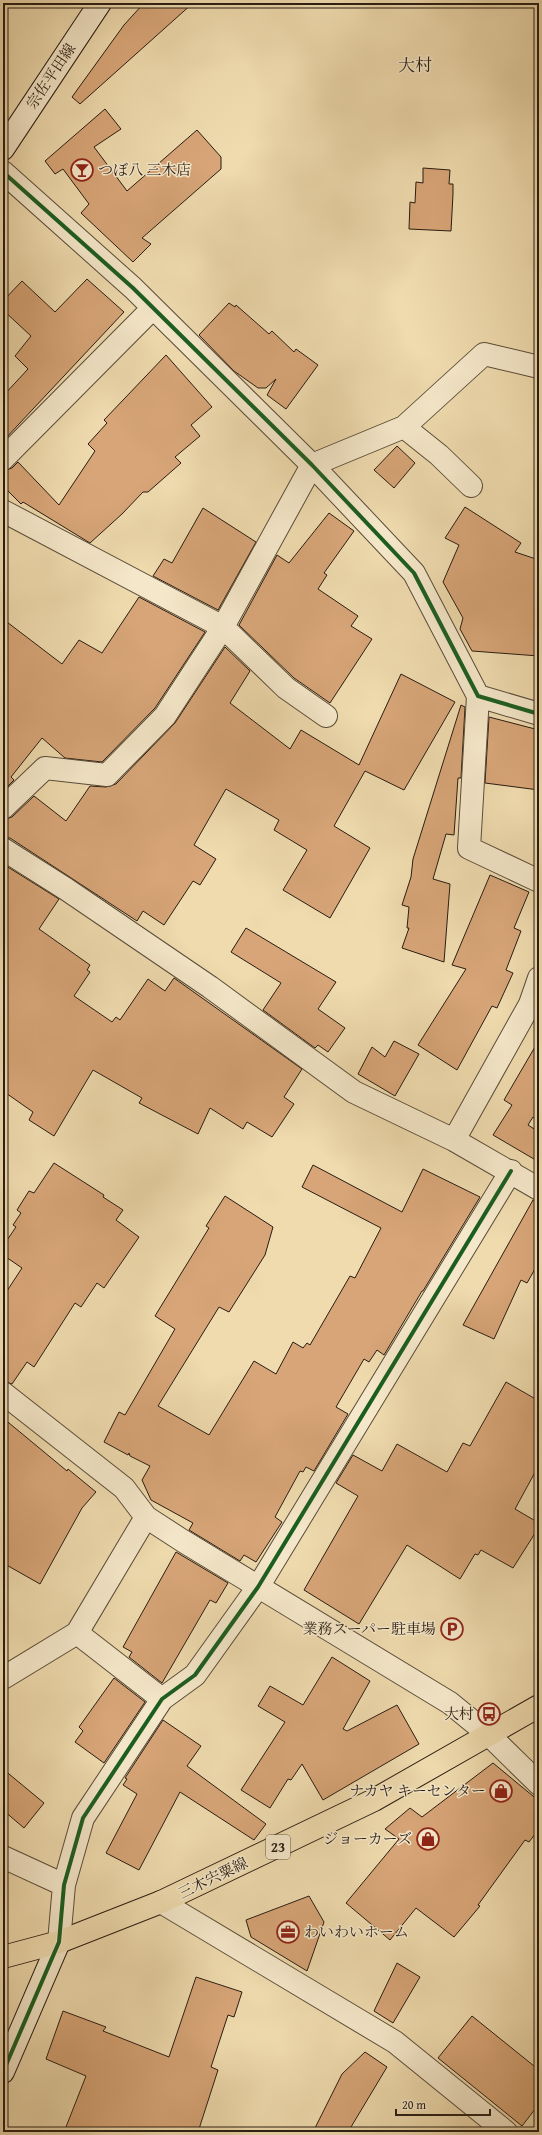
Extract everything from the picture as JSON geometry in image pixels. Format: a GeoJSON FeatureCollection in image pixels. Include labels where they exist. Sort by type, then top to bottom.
{"type":"FeatureCollection","features":[{"type":"Feature","properties":{"kind":"main road","name":"三木宍粟線"},"geometry":{"type":"LineString","coordinates":[[3,1957],[59,1942],[161,1902],[374,1800],[539,1706]]}},
{"type":"Feature","properties":{"kind":"street","name":"宗佐平田線"},"geometry":{"type":"LineString","coordinates":[[3,149],[100,3]]}},
{"type":"Feature","properties":{"kind":"street"},"geometry":{"type":"LineString","coordinates":[[3,172],[153,308],[312,465],[414,573],[478,696],[469,848],[539,881]]}},
{"type":"Feature","properties":{"kind":"street"},"geometry":{"type":"LineString","coordinates":[[3,459],[153,308]]}},
{"type":"Feature","properties":{"kind":"street"},"geometry":{"type":"LineString","coordinates":[[3,808],[45,768],[107,775],[165,716],[223,627],[312,465],[404,427],[484,354],[539,367]]}},
{"type":"Feature","properties":{"kind":"street"},"geometry":{"type":"LineString","coordinates":[[404,427],[439,455],[471,486]]}},
{"type":"Feature","properties":{"kind":"street"},"geometry":{"type":"LineString","coordinates":[[3,510],[223,627],[286,688],[326,716]]}},
{"type":"Feature","properties":{"kind":"street"},"geometry":{"type":"LineString","coordinates":[[478,696],[539,714]]}},
{"type":"Feature","properties":{"kind":"street"},"geometry":{"type":"LineString","coordinates":[[3,849],[73,894],[210,987],[354,1092],[454,1140],[539,1188]]}},
{"type":"Feature","properties":{"kind":"street"},"geometry":{"type":"LineString","coordinates":[[454,1140],[530,1004],[539,978]]}},
{"type":"Feature","properties":{"kind":"street"},"geometry":{"type":"LineString","coordinates":[[3,2072],[59,1942],[64,1885],[83,1818],[162,1699],[195,1675],[258,1587],[511,1171]]}},
{"type":"Feature","properties":{"kind":"street"},"geometry":{"type":"LineString","coordinates":[[3,1393],[124,1488],[146,1516],[183,1541],[450,1703],[488,1734],[539,1784]]}},
{"type":"Feature","properties":{"kind":"street"},"geometry":{"type":"LineString","coordinates":[[3,1678],[77,1633],[146,1516]]}},
{"type":"Feature","properties":{"kind":"street"},"geometry":{"type":"LineString","coordinates":[[77,1633],[162,1699]]}},
{"type":"Feature","properties":{"kind":"street"},"geometry":{"type":"LineString","coordinates":[[3,1857],[64,1885]]}},
{"type":"Feature","properties":{"kind":"street"},"geometry":{"type":"LineString","coordinates":[[161,1902],[395,2042],[506,2132]]}},
{"type":"Feature","properties":{"kind":"building"},"geometry":{"type":"Polygon","coordinates":[[[144,3],[193,3],[80,104],[72,97],[124,25],[144,3]]]}},
{"type":"Feature","properties":{"kind":"building"},"geometry":{"type":"Polygon","coordinates":[[[105,109],[121,129],[94,147],[127,191],[197,130],[221,157],[221,169],[142,238],[151,244],[133,262],[81,213],[89,204],[63,169],[55,174],[45,161],[105,109]]]}},
{"type":"Feature","properties":{"kind":"building"},"geometry":{"type":"Polygon","coordinates":[[[423,168],[450,170],[449,184],[453,184],[451,231],[409,229],[410,202],[415,203],[416,182],[423,183],[423,168]]]}},
{"type":"Feature","properties":{"kind":"building"},"geometry":{"type":"Polygon","coordinates":[[[87,279],[124,312],[3,441],[3,396],[28,369],[15,356],[31,336],[3,310],[3,301],[22,281],[55,312],[87,279]]]}},
{"type":"Feature","properties":{"kind":"building"},"geometry":{"type":"Polygon","coordinates":[[[229,303],[235,307],[236,305],[269,334],[272,331],[294,352],[296,349],[318,365],[286,409],[267,395],[276,379],[266,388],[258,388],[234,371],[199,335],[229,303]]]}},
{"type":"Feature","properties":{"kind":"building"},"geometry":{"type":"Polygon","coordinates":[[[166,355],[212,407],[191,425],[200,436],[175,457],[181,463],[148,492],[143,492],[122,514],[90,543],[23,502],[21,504],[3,486],[3,471],[12,468],[18,462],[59,505],[95,451],[88,444],[107,423],[104,420],[166,355]]]}},
{"type":"Feature","properties":{"kind":"building"},"geometry":{"type":"Polygon","coordinates":[[[397,446],[415,463],[394,488],[374,470],[397,446]]]}},
{"type":"Feature","properties":{"kind":"building"},"geometry":{"type":"Polygon","coordinates":[[[465,507],[521,543],[515,552],[539,560],[539,656],[472,651],[460,629],[463,618],[443,582],[459,545],[445,538],[465,507]]]}},
{"type":"Feature","properties":{"kind":"building"},"geometry":{"type":"Polygon","coordinates":[[[203,508],[256,542],[218,610],[153,576],[164,559],[172,563],[203,508]]]}},
{"type":"Feature","properties":{"kind":"building"},"geometry":{"type":"Polygon","coordinates":[[[329,513],[354,531],[324,573],[327,575],[318,589],[358,616],[351,626],[372,639],[330,703],[294,678],[239,625],[277,555],[289,563],[329,513]]]}},
{"type":"Feature","properties":{"kind":"building"},"geometry":{"type":"Polygon","coordinates":[[[139,597],[205,632],[155,708],[102,762],[65,758],[42,738],[11,777],[14,780],[3,791],[3,619],[62,664],[79,640],[102,653],[139,597]]]}},
{"type":"Feature","properties":{"kind":"building"},"geometry":{"type":"Polygon","coordinates":[[[225,647],[250,671],[230,703],[290,749],[301,730],[359,765],[401,674],[455,702],[404,790],[365,771],[334,826],[370,848],[330,918],[283,890],[307,850],[274,830],[279,820],[226,789],[194,845],[216,859],[200,885],[193,881],[164,925],[143,911],[137,921],[10,838],[3,837],[3,820],[12,817],[34,796],[66,821],[90,786],[106,787],[116,784],[175,723],[225,647]]]}},
{"type":"Feature","properties":{"kind":"building"},"geometry":{"type":"Polygon","coordinates":[[[461,705],[465,707],[461,778],[458,778],[454,835],[446,834],[433,879],[450,884],[444,962],[402,948],[409,928],[407,928],[409,907],[402,905],[411,877],[413,859],[461,705]]]}},
{"type":"Feature","properties":{"kind":"building"},"geometry":{"type":"Polygon","coordinates":[[[489,717],[539,730],[539,790],[485,783],[489,717]]]}},
{"type":"Feature","properties":{"kind":"building"},"geometry":{"type":"Polygon","coordinates":[[[3,864],[59,899],[39,929],[90,965],[87,970],[90,972],[74,996],[112,1022],[116,1017],[120,1020],[148,979],[165,991],[174,978],[302,1069],[284,1097],[294,1104],[272,1137],[247,1122],[243,1129],[210,1108],[198,1134],[139,1103],[142,1098],[93,1070],[54,1136],[29,1120],[33,1112],[3,1091],[3,864]]]}},
{"type":"Feature","properties":{"kind":"building"},"geometry":{"type":"Polygon","coordinates":[[[490,875],[529,892],[514,928],[521,931],[506,970],[513,973],[497,1008],[492,1006],[457,1070],[418,1045],[466,969],[452,965],[490,875]]]}},
{"type":"Feature","properties":{"kind":"building"},"geometry":{"type":"Polygon","coordinates":[[[246,928],[336,982],[318,1009],[345,1028],[328,1052],[318,1045],[315,1048],[263,1010],[281,983],[231,952],[246,928]]]}},
{"type":"Feature","properties":{"kind":"building"},"geometry":{"type":"Polygon","coordinates":[[[539,1040],[539,1121],[533,1117],[528,1125],[539,1132],[539,1162],[493,1135],[512,1105],[504,1100],[539,1040]]]}},
{"type":"Feature","properties":{"kind":"building"},"geometry":{"type":"Polygon","coordinates":[[[394,1041],[419,1054],[395,1096],[358,1074],[372,1047],[385,1057],[394,1041]]]}},
{"type":"Feature","properties":{"kind":"building"},"geometry":{"type":"Polygon","coordinates":[[[54,1163],[104,1195],[103,1197],[123,1210],[116,1220],[139,1237],[104,1288],[97,1283],[81,1307],[75,1303],[34,1367],[27,1362],[12,1384],[3,1381],[3,1297],[22,1268],[3,1255],[3,1246],[16,1227],[13,1225],[21,1213],[17,1210],[29,1191],[34,1193],[54,1163]]]}},
{"type":"Feature","properties":{"kind":"building"},"geometry":{"type":"Polygon","coordinates":[[[313,1165],[402,1212],[423,1169],[480,1197],[384,1355],[377,1350],[369,1362],[364,1359],[336,1407],[348,1414],[314,1471],[306,1467],[303,1472],[300,1471],[275,1517],[282,1522],[256,1562],[244,1555],[240,1561],[189,1530],[193,1523],[151,1500],[142,1480],[150,1466],[130,1456],[129,1453],[128,1455],[104,1442],[119,1412],[125,1415],[175,1329],[155,1316],[209,1228],[206,1226],[225,1196],[273,1227],[265,1255],[229,1312],[219,1307],[158,1406],[209,1435],[254,1361],[276,1374],[293,1342],[303,1348],[307,1343],[310,1345],[350,1276],[355,1278],[381,1228],[302,1187],[313,1165]]]}},
{"type":"Feature","properties":{"kind":"building"},"geometry":{"type":"Polygon","coordinates":[[[533,1200],[539,1201],[539,1262],[527,1283],[521,1280],[494,1339],[463,1325],[533,1200]]]}},
{"type":"Feature","properties":{"kind":"building"},"geometry":{"type":"Polygon","coordinates":[[[506,1382],[539,1401],[539,1465],[515,1509],[539,1523],[539,1527],[513,1568],[481,1550],[478,1555],[475,1554],[460,1579],[407,1545],[359,1624],[304,1590],[358,1496],[336,1483],[353,1455],[382,1471],[397,1444],[447,1472],[463,1443],[470,1446],[506,1382]]]}},
{"type":"Feature","properties":{"kind":"building"},"geometry":{"type":"Polygon","coordinates":[[[3,1418],[67,1471],[68,1469],[96,1492],[82,1508],[40,1584],[3,1563],[3,1418]]]}},
{"type":"Feature","properties":{"kind":"building"},"geometry":{"type":"Polygon","coordinates":[[[176,1552],[228,1583],[216,1603],[210,1600],[162,1683],[129,1657],[132,1652],[123,1647],[176,1552]]]}},
{"type":"Feature","properties":{"kind":"building"},"geometry":{"type":"Polygon","coordinates":[[[332,1657],[370,1681],[343,1729],[347,1731],[397,1705],[419,1744],[323,1800],[302,1764],[291,1780],[288,1779],[270,1808],[241,1790],[285,1722],[258,1706],[270,1686],[303,1705],[332,1657]]]}},
{"type":"Feature","properties":{"kind":"building"},"geometry":{"type":"Polygon","coordinates":[[[114,1678],[145,1702],[104,1763],[75,1742],[83,1731],[79,1727],[114,1678]]]}},
{"type":"Feature","properties":{"kind":"building"},"geometry":{"type":"Polygon","coordinates":[[[163,1720],[201,1746],[187,1766],[266,1824],[254,1840],[180,1792],[139,1870],[106,1853],[137,1794],[123,1785],[127,1779],[125,1778],[163,1720]]]}},
{"type":"Feature","properties":{"kind":"building"},"geometry":{"type":"Polygon","coordinates":[[[493,1763],[539,1801],[539,1829],[529,1842],[525,1840],[478,1905],[480,1906],[454,1937],[416,1908],[390,1940],[346,1903],[399,1839],[385,1829],[410,1808],[422,1817],[493,1763]]]}},
{"type":"Feature","properties":{"kind":"building"},"geometry":{"type":"Polygon","coordinates":[[[3,1769],[44,1803],[24,1828],[3,1810],[3,1769]]]}},
{"type":"Feature","properties":{"kind":"building"},"geometry":{"type":"Polygon","coordinates":[[[309,1896],[324,1922],[307,1971],[251,1937],[246,1920],[309,1896]]]}},
{"type":"Feature","properties":{"kind":"building"},"geometry":{"type":"Polygon","coordinates":[[[397,1963],[420,1977],[393,2023],[374,2011],[397,1963]]]}},
{"type":"Feature","properties":{"kind":"building"},"geometry":{"type":"Polygon","coordinates":[[[196,1977],[242,1992],[234,2017],[228,2015],[211,2067],[218,2070],[198,2132],[64,2132],[86,2076],[46,2059],[63,2011],[106,2027],[103,2031],[169,2057],[196,1977]]]}},
{"type":"Feature","properties":{"kind":"building"},"geometry":{"type":"Polygon","coordinates":[[[472,2016],[539,2070],[539,2104],[522,2126],[438,2058],[472,2016]]]}},
{"type":"Feature","properties":{"kind":"building"},"geometry":{"type":"Polygon","coordinates":[[[365,2052],[387,2067],[348,2132],[313,2132],[342,2074],[365,2052]]]}},
{"type":"Feature","properties":{"kind":"cycle path"},"geometry":{"type":"LineString","coordinates":[[3,172],[133,288],[312,465],[414,573],[478,696],[539,714]]}},
{"type":"Feature","properties":{"kind":"cycle path"},"geometry":{"type":"LineString","coordinates":[[3,2072],[59,1942],[64,1885],[83,1818],[162,1699],[195,1675],[258,1587],[511,1171]]}},
{"type":"Feature","properties":{"kind":"place","name":"つぼ八 三木店"},"geometry":{"type":"Point","coordinates":[82,170]}},
{"type":"Feature","properties":{"kind":"place","name":"業務スーパー駐車場"},"geometry":{"type":"Point","coordinates":[452,1629]}},
{"type":"Feature","properties":{"kind":"place","name":"大村"},"geometry":{"type":"Point","coordinates":[489,1714]}},
{"type":"Feature","properties":{"kind":"place","name":"ナカヤ キーセンター"},"geometry":{"type":"Point","coordinates":[501,1791]}},
{"type":"Feature","properties":{"kind":"place","name":"ジョーカーズ"},"geometry":{"type":"Point","coordinates":[428,1839]}},
{"type":"Feature","properties":{"kind":"place","name":"わいわいホーム"},"geometry":{"type":"Point","coordinates":[288,1932]}},
{"type":"Feature","properties":{"kind":"district","name":"大村"},"geometry":{"type":"Point","coordinates":[415,65]}}]}
